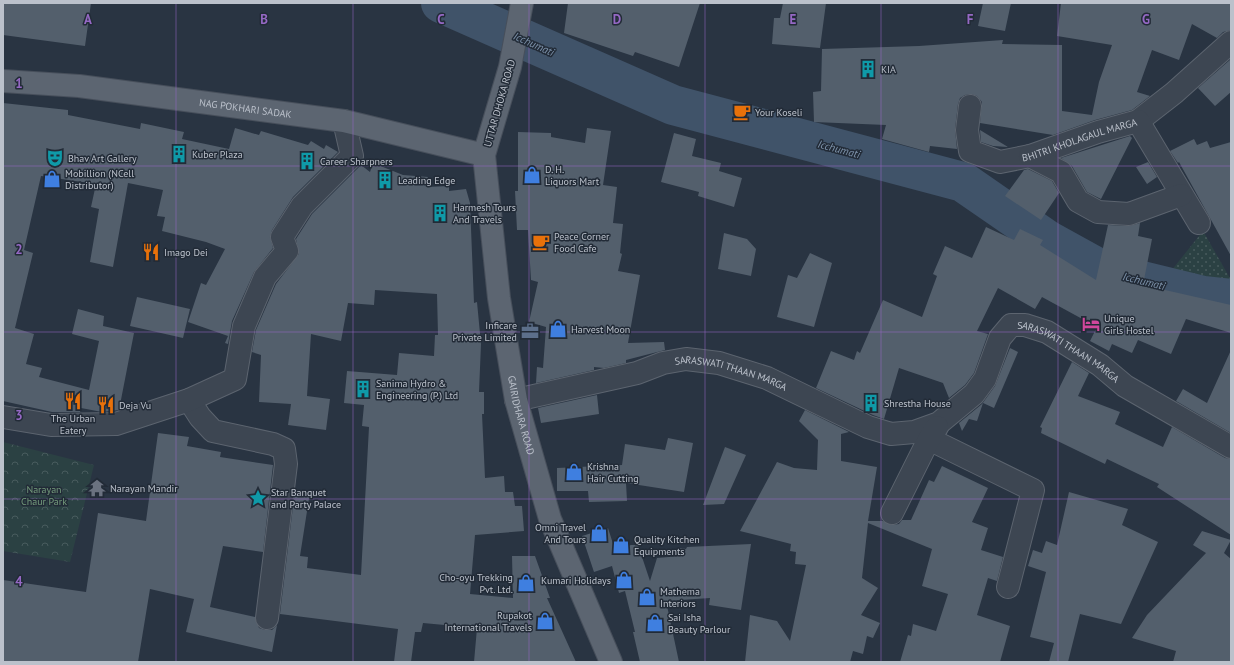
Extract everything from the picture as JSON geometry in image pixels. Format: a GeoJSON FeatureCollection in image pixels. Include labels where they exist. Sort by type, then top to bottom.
{"type":"FeatureCollection","features":[{"type":"Feature","properties":{"kind":"main road","name":"UTTAR DHOKA ROAD"},"geometry":{"type":"LineString","coordinates":[[484,155],[515,47],[522,3]]}},
{"type":"Feature","properties":{"kind":"main road","name":"NAG POKHARI SADAK"},"geometry":{"type":"LineString","coordinates":[[3,81],[79,86],[344,121],[484,155]]}},
{"type":"Feature","properties":{"kind":"main road","name":"GAIRIDHARA ROAD"},"geometry":{"type":"LineString","coordinates":[[484,155],[499,298],[516,400],[550,519],[611,662]]}},
{"type":"Feature","properties":{"kind":"street","name":"BHITRI KHOLAGAUL MARGA"},"geometry":{"type":"LineString","coordinates":[[970,106],[967,130],[970,151],[1000,162],[1030,156],[1098,132],[1138,122],[1174,93],[1231,42]]}},
{"type":"Feature","properties":{"kind":"street"},"geometry":{"type":"LineString","coordinates":[[3,417],[51,424],[116,424],[189,400],[235,379],[244,326],[265,277],[287,251],[282,237],[302,206],[352,156],[344,121]]}},
{"type":"Feature","properties":{"kind":"street"},"geometry":{"type":"LineString","coordinates":[[1138,122],[1199,223]]}},
{"type":"Feature","properties":{"kind":"street"},"geometry":{"type":"LineString","coordinates":[[1030,156],[1061,172],[1078,201],[1098,212],[1129,214],[1181,195]]}},
{"type":"Feature","properties":{"kind":"street","name":"SARASWATI THAAN MARGA"},"geometry":{"type":"LineString","coordinates":[[892,513],[934,431],[974,394],[985,379],[1000,338],[1011,325],[1025,325],[1047,332],[1100,365],[1125,386],[1231,447]]}},
{"type":"Feature","properties":{"kind":"street","name":"SARASWATI THAAN MARGA"},"geometry":{"type":"LineString","coordinates":[[516,400],[637,373],[663,363],[686,359],[719,363],[767,378],[868,427],[892,434],[934,431]]}},
{"type":"Feature","properties":{"kind":"street"},"geometry":{"type":"LineString","coordinates":[[189,400],[200,417],[213,431],[274,444],[284,449],[286,464],[267,618]]}},
{"type":"Feature","properties":{"kind":"street"},"geometry":{"type":"LineString","coordinates":[[934,431],[1033,490],[1008,588]]}},
{"type":"Feature","properties":{"kind":"green space"},"geometry":{"type":"Polygon","coordinates":[[[1203,231],[1231,280],[1231,293],[1163,281],[1203,231]]]}},
{"type":"Feature","properties":{"kind":"green space","name":"Narayan Chaur Park"},"geometry":{"type":"Polygon","coordinates":[[[3,442],[94,465],[70,562],[3,551],[3,442]]]}},
{"type":"Feature","properties":{"kind":"building"},"geometry":{"type":"Polygon","coordinates":[[[3,3],[91,3],[85,46],[3,35],[3,3]]]}},
{"type":"Feature","properties":{"kind":"building"},"geometry":{"type":"Polygon","coordinates":[[[568,3],[700,3],[679,67],[635,52],[633,56],[564,33],[568,3]]]}},
{"type":"Feature","properties":{"kind":"building"},"geometry":{"type":"Polygon","coordinates":[[[783,3],[826,3],[820,48],[772,44],[774,18],[780,18],[783,3]]]}},
{"type":"Feature","properties":{"kind":"building"},"geometry":{"type":"Polygon","coordinates":[[[983,3],[1011,3],[1005,31],[978,26],[983,3]]]}},
{"type":"Feature","properties":{"kind":"building"},"geometry":{"type":"Polygon","coordinates":[[[1061,3],[1231,3],[1231,30],[1223,32],[1217,38],[1192,24],[1179,60],[1152,50],[1137,92],[1150,96],[1132,110],[1095,120],[1053,135],[980,123],[982,102],[977,96],[971,94],[960,98],[958,104],[955,129],[957,149],[930,146],[929,152],[882,139],[886,125],[814,122],[813,92],[821,91],[822,49],[919,46],[1003,40],[1002,44],[1062,45],[1062,111],[1092,115],[1099,82],[1112,45],[1057,36],[1061,3]]]}},
{"type":"Feature","properties":{"kind":"building"},"geometry":{"type":"Polygon","coordinates":[[[1231,59],[1231,92],[1215,106],[1198,88],[1231,59]]]}},
{"type":"Feature","properties":{"kind":"building"},"geometry":{"type":"Polygon","coordinates":[[[3,103],[68,110],[68,115],[140,129],[141,123],[184,132],[182,139],[229,149],[235,128],[259,135],[261,131],[308,145],[311,141],[324,149],[326,145],[338,152],[293,197],[272,230],[270,236],[273,248],[254,272],[232,321],[228,344],[225,343],[228,336],[188,322],[201,283],[206,285],[225,249],[206,242],[162,231],[165,217],[157,216],[163,190],[128,183],[113,267],[90,262],[99,209],[91,207],[96,184],[41,176],[24,250],[33,253],[15,328],[34,334],[26,364],[42,368],[39,377],[89,390],[99,341],[72,334],[78,309],[104,316],[103,326],[134,333],[119,410],[102,412],[81,408],[80,412],[52,412],[3,401],[3,103]]]}},
{"type":"Feature","properties":{"kind":"building"},"geometry":{"type":"Polygon","coordinates":[[[587,128],[611,131],[603,185],[617,187],[613,223],[623,224],[620,253],[622,254],[618,271],[640,275],[628,343],[664,342],[665,350],[626,360],[626,363],[604,368],[594,367],[594,370],[536,383],[537,367],[543,368],[546,327],[529,322],[538,282],[531,280],[528,230],[517,230],[515,191],[518,191],[518,132],[551,133],[551,137],[585,143],[587,128]]]}},
{"type":"Feature","properties":{"kind":"building"},"geometry":{"type":"Polygon","coordinates":[[[980,130],[1008,147],[993,146],[981,142],[980,130]]]}},
{"type":"Feature","properties":{"kind":"building"},"geometry":{"type":"Polygon","coordinates":[[[674,133],[696,139],[692,156],[721,163],[719,171],[742,178],[734,207],[698,196],[699,192],[661,182],[674,133]]]}},
{"type":"Feature","properties":{"kind":"building"},"geometry":{"type":"Polygon","coordinates":[[[1130,136],[1132,138],[1101,199],[1087,192],[1072,166],[1061,158],[1130,136]]]}},
{"type":"Feature","properties":{"kind":"building"},"geometry":{"type":"Polygon","coordinates":[[[1194,139],[1197,145],[1207,141],[1210,148],[1231,142],[1231,256],[1179,162],[1178,163],[1170,151],[1194,139]]]}},
{"type":"Feature","properties":{"kind":"building"},"geometry":{"type":"Polygon","coordinates":[[[1148,162],[1157,177],[1147,184],[1136,167],[1148,162]]]}},
{"type":"Feature","properties":{"kind":"building"},"geometry":{"type":"Polygon","coordinates":[[[373,163],[403,175],[428,177],[427,187],[449,186],[449,191],[466,189],[470,203],[474,303],[477,302],[481,344],[479,392],[484,392],[484,414],[482,414],[485,478],[504,476],[505,492],[513,492],[515,506],[522,506],[524,531],[475,535],[470,594],[513,598],[512,556],[535,556],[550,598],[547,598],[576,662],[474,662],[477,628],[423,623],[421,632],[415,632],[411,662],[394,662],[398,629],[280,614],[295,490],[310,492],[300,556],[308,557],[307,568],[361,575],[369,427],[362,426],[364,405],[344,403],[347,371],[397,375],[399,353],[434,356],[435,335],[438,335],[437,294],[375,290],[374,305],[348,303],[341,341],[311,334],[307,396],[330,399],[326,430],[288,425],[291,404],[259,402],[261,355],[252,352],[256,330],[276,284],[299,254],[296,239],[312,214],[361,165],[370,172],[373,163]]]}},
{"type":"Feature","properties":{"kind":"building"},"geometry":{"type":"Polygon","coordinates":[[[1028,169],[1052,181],[1059,193],[1041,220],[1005,196],[1024,170],[1028,169]]]}},
{"type":"Feature","properties":{"kind":"building"},"geometry":{"type":"Polygon","coordinates":[[[1140,223],[1138,236],[1152,239],[1143,285],[1231,305],[1231,333],[1186,319],[1171,354],[1138,340],[1132,353],[1112,344],[1109,351],[1090,341],[1097,327],[1042,297],[1035,309],[998,288],[977,331],[988,334],[974,373],[965,385],[949,398],[943,383],[899,368],[884,419],[816,388],[831,351],[854,360],[857,351],[860,353],[883,300],[922,317],[937,276],[933,274],[945,246],[972,258],[986,227],[1014,240],[1020,229],[1043,240],[1040,245],[1096,280],[1108,225],[1129,226],[1140,223]]]}},
{"type":"Feature","properties":{"kind":"building"},"geometry":{"type":"Polygon","coordinates":[[[724,233],[747,239],[756,249],[751,276],[718,269],[724,233]]]}},
{"type":"Feature","properties":{"kind":"building"},"geometry":{"type":"Polygon","coordinates":[[[810,253],[832,263],[814,327],[777,317],[788,275],[797,278],[810,253]]]}},
{"type":"Feature","properties":{"kind":"building"},"geometry":{"type":"Polygon","coordinates":[[[137,297],[190,309],[183,338],[130,326],[137,297]]]}},
{"type":"Feature","properties":{"kind":"building"},"geometry":{"type":"Polygon","coordinates":[[[1010,348],[1018,352],[994,408],[983,403],[977,421],[969,419],[962,431],[959,423],[982,404],[995,386],[1010,348]]]}},
{"type":"Feature","properties":{"kind":"building"},"geometry":{"type":"Polygon","coordinates":[[[1231,350],[1231,433],[1176,401],[1183,389],[1207,403],[1231,350]]]}},
{"type":"Feature","properties":{"kind":"building"},"geometry":{"type":"Polygon","coordinates":[[[1072,362],[1089,373],[1078,396],[1120,412],[1115,424],[1163,447],[1172,427],[1225,458],[1231,459],[1231,535],[1157,487],[1159,484],[1107,459],[1105,464],[1041,433],[1042,428],[1040,427],[1072,362]]]}},
{"type":"Feature","properties":{"kind":"building"},"geometry":{"type":"Polygon","coordinates":[[[597,395],[599,414],[541,423],[538,408],[597,395]]]}},
{"type":"Feature","properties":{"kind":"building"},"geometry":{"type":"Polygon","coordinates":[[[805,410],[849,432],[841,434],[841,461],[877,467],[868,521],[883,521],[892,525],[899,524],[902,520],[911,520],[929,480],[934,482],[942,466],[988,488],[972,522],[988,528],[981,550],[1003,557],[997,581],[988,578],[977,615],[1010,626],[1000,662],[900,662],[908,635],[911,636],[913,624],[936,631],[948,594],[922,586],[932,549],[868,523],[862,578],[878,588],[861,615],[880,623],[873,638],[867,636],[863,654],[853,651],[850,662],[745,662],[750,615],[777,621],[790,641],[806,565],[795,564],[796,552],[790,551],[791,544],[740,531],[777,462],[794,468],[817,470],[818,440],[799,421],[805,410]]]}},
{"type":"Feature","properties":{"kind":"building"},"geometry":{"type":"Polygon","coordinates":[[[158,433],[189,437],[187,446],[221,452],[220,457],[273,465],[263,552],[223,546],[210,607],[255,617],[259,628],[265,630],[272,630],[277,625],[272,652],[186,632],[194,599],[150,589],[138,662],[3,662],[3,580],[86,592],[98,513],[146,521],[158,433]]]}},
{"type":"Feature","properties":{"kind":"building"},"geometry":{"type":"Polygon","coordinates":[[[668,438],[693,443],[684,492],[626,483],[627,501],[589,502],[588,491],[557,491],[557,468],[622,465],[625,444],[665,450],[668,438]]]}},
{"type":"Feature","properties":{"kind":"building"},"geometry":{"type":"Polygon","coordinates":[[[725,447],[746,455],[724,504],[703,505],[725,447]]]}},
{"type":"Feature","properties":{"kind":"building"},"geometry":{"type":"Polygon","coordinates":[[[1069,492],[1128,509],[1122,525],[1158,542],[1121,624],[1080,614],[1068,662],[1049,662],[1054,643],[1030,637],[1046,572],[1028,566],[1033,550],[1042,553],[1046,541],[1057,545],[1069,492]]]}},
{"type":"Feature","properties":{"kind":"building"},"geometry":{"type":"Polygon","coordinates":[[[608,528],[615,550],[631,545],[638,545],[650,581],[657,558],[681,556],[680,548],[686,549],[687,547],[751,544],[741,610],[709,605],[710,598],[666,601],[679,662],[640,662],[633,632],[635,632],[625,591],[619,593],[612,566],[594,572],[582,536],[608,528]]]}},
{"type":"Feature","properties":{"kind":"building"},"geometry":{"type":"Polygon","coordinates":[[[1202,531],[1231,540],[1224,553],[1231,559],[1231,662],[1173,662],[1176,651],[1132,638],[1147,615],[1206,553],[1193,545],[1202,531]]]}},
{"type":"Feature","properties":{"kind":"waterway","name":"Icchumati"},"geometry":{"type":"LineString","coordinates":[[441,3],[673,105],[963,182],[1047,240],[1105,272],[1203,296],[1231,299]]}},
{"type":"Feature","properties":{"kind":"place","name":"KIA"},"geometry":{"type":"Point","coordinates":[868,69]}},
{"type":"Feature","properties":{"kind":"place","name":"Your Koseli"},"geometry":{"type":"Point","coordinates":[742,112]}},
{"type":"Feature","properties":{"kind":"place","name":"Kuber Plaza"},"geometry":{"type":"Point","coordinates":[179,154]}},
{"type":"Feature","properties":{"kind":"place","name":"Bhav Art Gallery"},"geometry":{"type":"Point","coordinates":[55,158]}},
{"type":"Feature","properties":{"kind":"place","name":"Career Sharpners"},"geometry":{"type":"Point","coordinates":[307,161]}},
{"type":"Feature","properties":{"kind":"place","name":"D. H. Liquors Mart"},"geometry":{"type":"Point","coordinates":[532,175]}},
{"type":"Feature","properties":{"kind":"place","name":"Mobillion (NCell Distributor)"},"geometry":{"type":"Point","coordinates":[52,179]}},
{"type":"Feature","properties":{"kind":"place","name":"Leading Edge"},"geometry":{"type":"Point","coordinates":[385,180]}},
{"type":"Feature","properties":{"kind":"place","name":"Harmesh Tours And Travels"},"geometry":{"type":"Point","coordinates":[440,213]}},
{"type":"Feature","properties":{"kind":"place","name":"Peace Corner Food Cafe"},"geometry":{"type":"Point","coordinates":[541,242]}},
{"type":"Feature","properties":{"kind":"place","name":"Imago Dei"},"geometry":{"type":"Point","coordinates":[151,252]}},
{"type":"Feature","properties":{"kind":"place","name":"Unique Girls Hostel"},"geometry":{"type":"Point","coordinates":[1091,324]}},
{"type":"Feature","properties":{"kind":"place","name":"Harvest Moon"},"geometry":{"type":"Point","coordinates":[558,329]}},
{"type":"Feature","properties":{"kind":"place","name":"Inficare Private Limited"},"geometry":{"type":"Point","coordinates":[530,331]}},
{"type":"Feature","properties":{"kind":"place","name":"Sanima Hydro & Engineering (P.) Ltd"},"geometry":{"type":"Point","coordinates":[363,389]}},
{"type":"Feature","properties":{"kind":"place","name":"The Urban Eatery"},"geometry":{"type":"Point","coordinates":[73,401]}},
{"type":"Feature","properties":{"kind":"place","name":"Shrestha House"},"geometry":{"type":"Point","coordinates":[871,403]}},
{"type":"Feature","properties":{"kind":"place","name":"Deja Vu"},"geometry":{"type":"Point","coordinates":[106,405]}},
{"type":"Feature","properties":{"kind":"place","name":"Krishna Hair Cutting"},"geometry":{"type":"Point","coordinates":[574,472]}},
{"type":"Feature","properties":{"kind":"place","name":"Narayan Mandir"},"geometry":{"type":"Point","coordinates":[97,488]}},
{"type":"Feature","properties":{"kind":"place","name":"Star Banquet and Party Palace"},"geometry":{"type":"Point","coordinates":[258,498]}},
{"type":"Feature","properties":{"kind":"place","name":"Omni Travel And Tours"},"geometry":{"type":"Point","coordinates":[599,533]}},
{"type":"Feature","properties":{"kind":"place","name":"Quality Kitchen Equipments"},"geometry":{"type":"Point","coordinates":[621,545]}},
{"type":"Feature","properties":{"kind":"place","name":"Kumari Holidays"},"geometry":{"type":"Point","coordinates":[624,580]}},
{"type":"Feature","properties":{"kind":"place","name":"Cho-oyu Trekking Pvt. Ltd."},"geometry":{"type":"Point","coordinates":[526,583]}},
{"type":"Feature","properties":{"kind":"place","name":"Mathema Interiors"},"geometry":{"type":"Point","coordinates":[647,597]}},
{"type":"Feature","properties":{"kind":"place","name":"Rupakot International Travels"},"geometry":{"type":"Point","coordinates":[545,621]}},
{"type":"Feature","properties":{"kind":"place","name":"Sai Isha Beauty Parlour"},"geometry":{"type":"Point","coordinates":[655,623]}}]}
